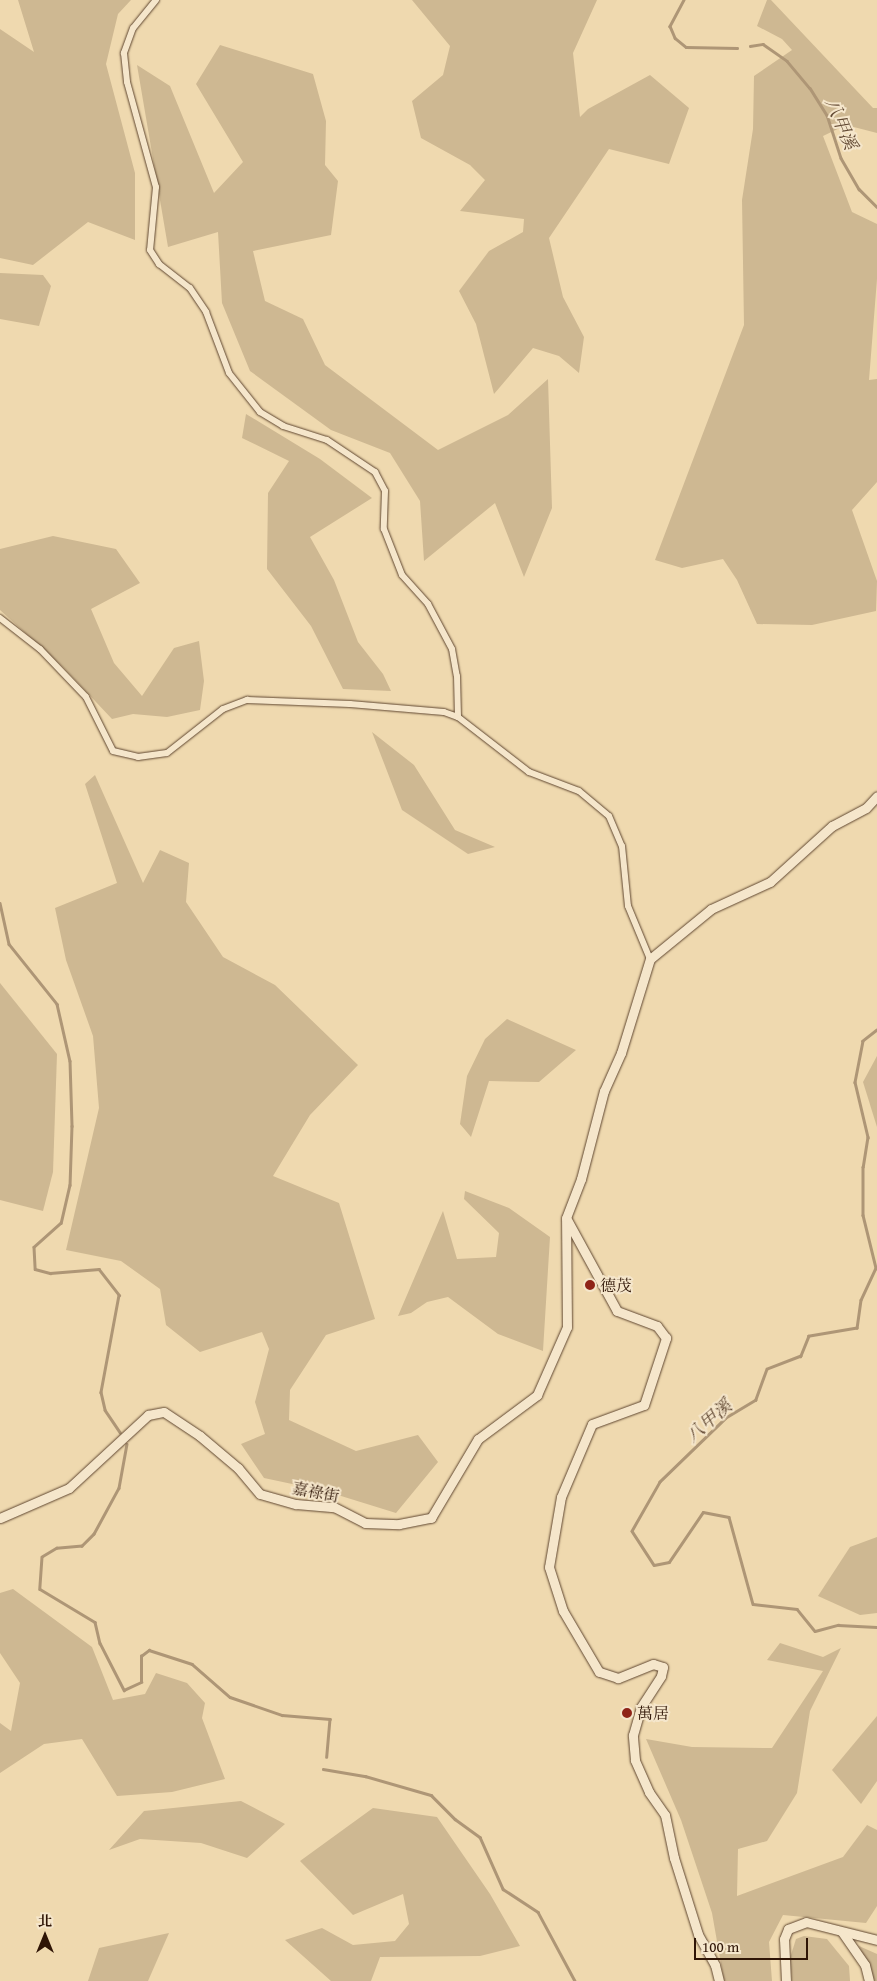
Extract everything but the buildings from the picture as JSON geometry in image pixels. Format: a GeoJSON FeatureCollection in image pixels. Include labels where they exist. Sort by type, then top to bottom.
{"type":"FeatureCollection","features":[{"type":"Feature","properties":{"kind":"street"},"geometry":{"type":"LineString","coordinates":[[156,0],[133,28],[124,53],[127,82],[156,187],[150,250],[159,264],[190,288],[206,312],[229,373],[260,412],[283,426],[327,440],[375,472],[385,491],[384,529],[402,575],[428,604],[452,649],[457,676],[458,717]]}},
{"type":"Feature","properties":{"kind":"street"},"geometry":{"type":"LineString","coordinates":[[0,618],[40,649],[86,697],[113,750],[138,757],[167,753],[223,709],[246,700],[369,705],[444,712],[458,717],[529,772],[578,791],[609,816],[622,846],[628,906],[650,959]]}},
{"type":"Feature","properties":{"kind":"street"},"geometry":{"type":"LineString","coordinates":[[719,1981],[716,1965],[698,1934],[674,1858],[665,1815],[649,1792],[635,1760],[633,1734],[641,1707],[661,1676],[663,1667],[653,1664],[618,1678],[599,1672],[563,1610],[549,1567],[561,1497],[592,1424],[644,1405],[666,1338],[657,1326],[617,1311],[566,1218],[582,1179],[604,1091],[621,1053],[650,959],[711,909],[770,882],[832,826],[866,808],[877,796]]}},
{"type":"Feature","properties":{"kind":"street","name":"嘉祿街"},"geometry":{"type":"LineString","coordinates":[[0,1518],[69,1488],[148,1415],[164,1412],[200,1436],[238,1468],[260,1494],[296,1504],[334,1507],[365,1523],[399,1524],[431,1518],[478,1439],[537,1395],[567,1328],[566,1218]]}},
{"type":"Feature","properties":{"kind":"street"},"geometry":{"type":"LineString","coordinates":[[786,1981],[784,1939],[788,1929],[806,1922],[877,1940]]}},
{"type":"Feature","properties":{"kind":"street"},"geometry":{"type":"LineString","coordinates":[[842,1932],[865,1966],[869,1981]]}},
{"type":"Feature","properties":{"kind":"shaded area"},"geometry":{"type":"Polygon","coordinates":[[[18,0],[131,0],[118,14],[106,64],[135,173],[135,240],[88,222],[33,265],[0,258],[0,29],[34,52],[18,0]]]}},
{"type":"Feature","properties":{"kind":"shaded area"},"geometry":{"type":"Polygon","coordinates":[[[412,0],[597,0],[573,53],[580,117],[588,109],[650,75],[689,108],[669,164],[609,149],[549,238],[563,297],[584,337],[579,373],[559,356],[533,348],[494,394],[476,324],[459,291],[489,251],[523,232],[524,219],[460,211],[485,180],[470,165],[421,138],[412,101],[443,75],[450,46],[412,0]]]}},
{"type":"Feature","properties":{"kind":"shaded area"},"geometry":{"type":"Polygon","coordinates":[[[767,0],[771,0],[873,108],[877,108],[877,133],[846,125],[823,136],[852,212],[877,224],[877,279],[869,380],[877,379],[877,482],[852,510],[877,581],[876,611],[812,625],[757,624],[737,580],[723,559],[682,568],[655,560],[744,325],[742,200],[753,129],[754,76],[792,50],[782,39],[757,26],[767,0]]]}},
{"type":"Feature","properties":{"kind":"shaded area"},"geometry":{"type":"Polygon","coordinates":[[[220,45],[313,74],[326,121],[325,165],[338,181],[331,235],[253,251],[265,301],[303,319],[325,365],[438,450],[508,415],[548,379],[552,508],[524,577],[495,503],[424,561],[420,501],[390,453],[331,430],[250,371],[222,303],[218,232],[168,247],[137,65],[170,86],[214,193],[243,162],[196,84],[220,45]]]}},
{"type":"Feature","properties":{"kind":"shaded area"},"geometry":{"type":"Polygon","coordinates":[[[0,273],[43,275],[51,286],[39,326],[0,319],[0,273]]]}},
{"type":"Feature","properties":{"kind":"shaded area"},"geometry":{"type":"Polygon","coordinates":[[[246,414],[320,459],[372,498],[310,537],[334,580],[358,642],[383,674],[391,691],[343,689],[311,626],[267,569],[268,493],[289,461],[242,438],[246,414]]]}},
{"type":"Feature","properties":{"kind":"shaded area"},"geometry":{"type":"Polygon","coordinates":[[[53,536],[116,549],[140,583],[91,609],[114,663],[142,696],[174,648],[199,641],[204,681],[200,710],[167,717],[133,714],[112,719],[63,667],[0,610],[0,549],[53,536]]]}},
{"type":"Feature","properties":{"kind":"shaded area"},"geometry":{"type":"Polygon","coordinates":[[[372,732],[414,765],[455,830],[495,847],[468,854],[402,810],[372,732]]]}},
{"type":"Feature","properties":{"kind":"shaded area"},"geometry":{"type":"Polygon","coordinates":[[[95,775],[143,883],[160,850],[189,863],[186,902],[223,957],[275,985],[358,1065],[310,1115],[273,1176],[339,1203],[375,1319],[326,1335],[290,1390],[289,1420],[356,1451],[418,1435],[438,1462],[396,1513],[325,1491],[264,1478],[241,1444],[265,1434],[255,1402],[269,1349],[262,1332],[200,1352],[166,1325],[160,1289],[121,1261],[66,1250],[99,1108],[93,1036],[66,960],[55,908],[117,883],[85,784],[95,775]]]}},
{"type":"Feature","properties":{"kind":"shaded area"},"geometry":{"type":"Polygon","coordinates":[[[0,983],[57,1054],[53,1172],[43,1211],[0,1200],[0,983]]]}},
{"type":"Feature","properties":{"kind":"shaded area"},"geometry":{"type":"Polygon","coordinates":[[[507,1019],[576,1050],[539,1082],[489,1081],[471,1137],[460,1124],[467,1076],[485,1039],[507,1019]]]}},
{"type":"Feature","properties":{"kind":"shaded area"},"geometry":{"type":"Polygon","coordinates":[[[877,1056],[877,1127],[863,1082],[877,1056]]]}},
{"type":"Feature","properties":{"kind":"shaded area"},"geometry":{"type":"Polygon","coordinates":[[[465,1191],[509,1208],[550,1237],[543,1351],[498,1334],[448,1297],[427,1302],[411,1313],[398,1316],[443,1211],[457,1259],[496,1257],[499,1233],[464,1199],[465,1191]]]}},
{"type":"Feature","properties":{"kind":"shaded area"},"geometry":{"type":"Polygon","coordinates":[[[877,1537],[877,1613],[860,1615],[818,1596],[850,1547],[877,1537]]]}},
{"type":"Feature","properties":{"kind":"shaded area"},"geometry":{"type":"Polygon","coordinates":[[[13,1589],[92,1647],[113,1700],[145,1694],[156,1673],[187,1683],[205,1703],[202,1718],[225,1779],[172,1792],[117,1796],[82,1739],[44,1744],[0,1773],[0,1723],[11,1731],[20,1683],[0,1653],[0,1593],[13,1589]]]}},
{"type":"Feature","properties":{"kind":"shaded area"},"geometry":{"type":"Polygon","coordinates":[[[780,1643],[823,1657],[841,1648],[810,1711],[797,1793],[767,1841],[738,1849],[737,1896],[843,1857],[867,1825],[877,1830],[877,1906],[866,1923],[783,1915],[769,1942],[772,1981],[724,1981],[712,1913],[681,1820],[646,1739],[692,1747],[772,1748],[823,1671],[767,1660],[780,1643]]]}},
{"type":"Feature","properties":{"kind":"shaded area"},"geometry":{"type":"Polygon","coordinates":[[[877,1716],[877,1781],[861,1804],[832,1770],[877,1716]]]}},
{"type":"Feature","properties":{"kind":"shaded area"},"geometry":{"type":"Polygon","coordinates":[[[241,1801],[285,1824],[247,1858],[201,1843],[140,1839],[109,1850],[144,1811],[241,1801]]]}},
{"type":"Feature","properties":{"kind":"shaded area"},"geometry":{"type":"Polygon","coordinates":[[[373,1808],[437,1817],[490,1894],[520,1946],[480,1956],[380,1957],[371,1981],[331,1981],[285,1940],[322,1928],[353,1945],[395,1941],[409,1924],[403,1894],[353,1915],[300,1861],[373,1808]]]}},
{"type":"Feature","properties":{"kind":"shaded area"},"geometry":{"type":"Polygon","coordinates":[[[169,1933],[148,1981],[88,1981],[99,1948],[169,1933]]]}},
{"type":"Feature","properties":{"kind":"shaded area"},"geometry":{"type":"Polygon","coordinates":[[[804,1936],[827,1939],[849,1966],[850,1981],[792,1981],[790,1958],[796,1939],[804,1936]]]}},
{"type":"Feature","properties":{"kind":"shaded area"},"geometry":{"type":"Polygon","coordinates":[[[859,1946],[877,1954],[877,1981],[874,1981],[859,1946]]]}},
{"type":"Feature","properties":{"kind":"waterway","name":"八甲溪"},"geometry":{"type":"LineString","coordinates":[[684,0],[670,26],[675,38],[686,47],[737,48]]}},
{"type":"Feature","properties":{"kind":"waterway","name":"八甲溪"},"geometry":{"type":"LineString","coordinates":[[750,46],[763,44],[787,61],[810,88],[827,115],[841,158],[859,189],[877,207]]}},
{"type":"Feature","properties":{"kind":"waterway"},"geometry":{"type":"LineString","coordinates":[[0,903],[9,944],[57,1004],[70,1061],[72,1126],[70,1185],[61,1223],[34,1247],[35,1269],[50,1273],[99,1269],[119,1295],[101,1392],[105,1410],[120,1432]]}},
{"type":"Feature","properties":{"kind":"waterway","name":"八甲溪"},"geometry":{"type":"LineString","coordinates":[[877,1030],[863,1041],[855,1082],[868,1137],[863,1167],[863,1215],[876,1268],[861,1300],[857,1328],[809,1336],[801,1356],[767,1369],[756,1400],[726,1418],[660,1482],[632,1531],[654,1565],[669,1562],[703,1512],[729,1517],[753,1604],[797,1609],[815,1631],[838,1625],[877,1627]]}},
{"type":"Feature","properties":{"kind":"waterway"},"geometry":{"type":"LineString","coordinates":[[127,1444],[119,1488],[94,1534],[82,1546],[57,1548],[42,1557],[40,1589],[95,1622],[100,1643],[124,1690],[141,1682],[141,1656],[149,1650],[192,1664],[230,1697],[282,1715],[330,1719],[327,1757]]}},
{"type":"Feature","properties":{"kind":"waterway"},"geometry":{"type":"LineString","coordinates":[[323,1769],[365,1776],[431,1795],[455,1819],[480,1837],[503,1889],[538,1912],[575,1981]]}},
{"type":"Feature","properties":{"kind":"place","name":"德茂"},"geometry":{"type":"Point","coordinates":[590,1285]}},
{"type":"Feature","properties":{"kind":"place","name":"萬居"},"geometry":{"type":"Point","coordinates":[627,1713]}}]}
